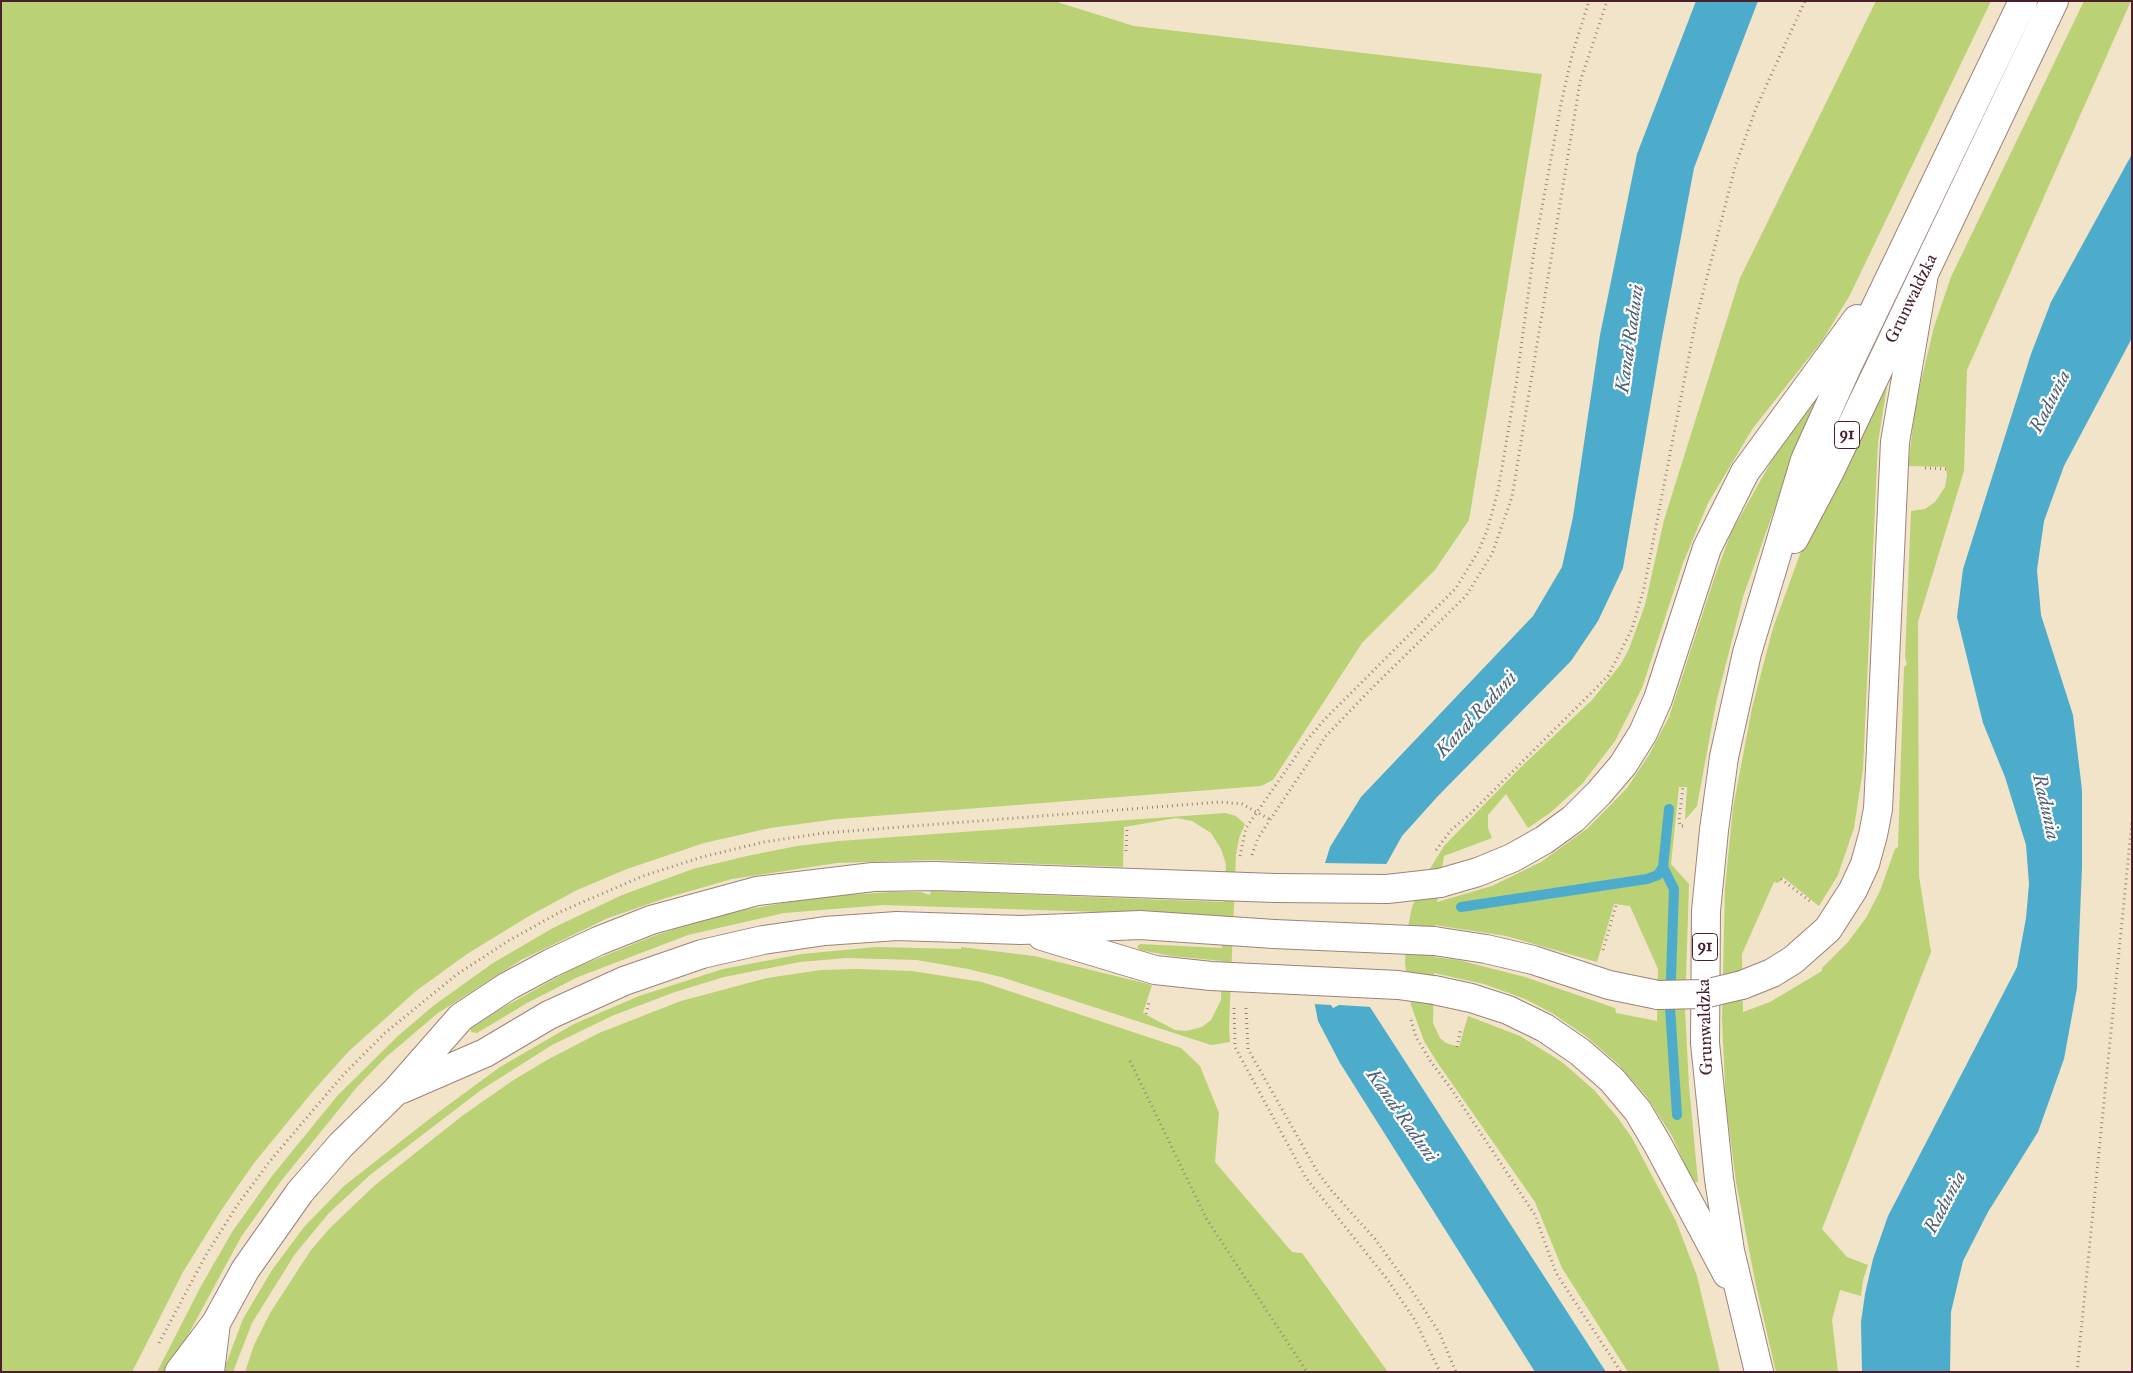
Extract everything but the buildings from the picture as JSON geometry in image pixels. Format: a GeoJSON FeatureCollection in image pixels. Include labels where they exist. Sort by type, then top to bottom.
{"type":"FeatureCollection","features":[{"type":"Feature","properties":{"kind":"main road","name":"Grunwaldzka"},"geometry":{"type":"LineString","coordinates":[[1759,1372],[1730,1251],[1712,1125],[1705,1043],[1705,929],[1711,851],[1724,757],[1747,653],[1805,460],[2023,1]]}},
{"type":"Feature","properties":{"kind":"main road","name":"Grunwaldzka"},"geometry":{"type":"LineString","coordinates":[[1766,593],[1830,471],[2054,1]]}},
{"type":"Feature","properties":{"kind":"main road"},"geometry":{"type":"LineString","coordinates":[[179,1372],[216,1324],[245,1270],[300,1192],[341,1145],[396,1091],[461,1017],[517,982],[582,948],[651,920],[757,891],[873,877],[926,876],[1275,888],[1387,889],[1440,883],[1478,872],[1512,858],[1544,840],[1573,819],[1599,793],[1623,765],[1643,733],[1658,699],[1708,548],[1744,472],[1768,437],[1893,272]]}},
{"type":"Feature","properties":{"kind":"main road"},"geometry":{"type":"LineString","coordinates":[[396,1091],[485,1053],[531,1025],[586,997],[656,968],[722,949],[783,936],[866,928],[922,926],[1022,930],[1140,925],[1434,942],[1486,949],[1533,960],[1609,985],[1658,995],[1704,994],[1742,985],[1772,972],[1793,960],[1828,929],[1854,890],[1865,864],[1873,835],[1880,769],[1895,442],[1924,274]]}},
{"type":"Feature","properties":{"kind":"main road"},"geometry":{"type":"LineString","coordinates":[[1022,930],[1155,970],[1211,976],[1398,985],[1434,990],[1471,998],[1508,1010],[1545,1028],[1580,1052],[1612,1080],[1638,1111],[1742,1304]]}},
{"type":"Feature","properties":{"kind":"main road"},"geometry":{"type":"LineString","coordinates":[[210,1372],[216,1324]]}},
{"type":"Feature","properties":{"kind":"path"},"geometry":{"type":"LineString","coordinates":[[1240,861],[1240,848],[1246,828],[1307,740],[1325,719],[1456,588],[1478,552],[1487,531],[1498,491],[1516,385],[1534,251],[1561,104],[1572,55],[1589,1]]}},
{"type":"Feature","properties":{"kind":"path"},"geometry":{"type":"LineString","coordinates":[[1252,861],[1258,838],[1326,736],[1466,596],[1492,554],[1512,497],[1580,82],[1607,1]]}},
{"type":"Feature","properties":{"kind":"path"},"geometry":{"type":"LineString","coordinates":[[1435,852],[1451,830],[1468,816],[1608,676],[1632,628],[1644,588],[1696,320],[1736,167],[1756,108],[1805,1]]}},
{"type":"Feature","properties":{"kind":"path"},"geometry":{"type":"LineString","coordinates":[[1923,468],[1947,470]]}},
{"type":"Feature","properties":{"kind":"path"},"geometry":{"type":"LineString","coordinates":[[2077,1372],[2132,821]]}},
{"type":"Feature","properties":{"kind":"path"},"geometry":{"type":"LineString","coordinates":[[1126,853],[1127,827]]}},
{"type":"Feature","properties":{"kind":"path"},"geometry":{"type":"LineString","coordinates":[[1781,879],[1812,903]]}},
{"type":"Feature","properties":{"kind":"path"},"geometry":{"type":"LineString","coordinates":[[1601,956],[1616,905]]}},
{"type":"Feature","properties":{"kind":"path"},"geometry":{"type":"LineString","coordinates":[[1234,1002],[1233,1028],[1235,1048],[1306,1178],[1387,1279],[1415,1320],[1440,1372]]}},
{"type":"Feature","properties":{"kind":"path"},"geometry":{"type":"LineString","coordinates":[[1246,1002],[1248,1049],[1317,1171],[1331,1190],[1375,1239],[1411,1290],[1440,1334],[1456,1372]]}},
{"type":"Feature","properties":{"kind":"path"},"geometry":{"type":"LineString","coordinates":[[1409,1015],[1416,1037],[1431,1062],[1536,1215],[1556,1273],[1622,1372]]}},
{"type":"Feature","properties":{"kind":"path"},"geometry":{"type":"LineString","coordinates":[[1456,1047],[1461,1028]]}},
{"type":"Feature","properties":{"kind":"path"},"geometry":{"type":"LineString","coordinates":[[1130,1061],[1206,1218],[1307,1372]]}},
{"type":"Feature","properties":{"kind":"green space"},"geometry":{"type":"Polygon","coordinates":[[[1,1],[1054,1],[1134,26],[1542,74],[1469,520],[1435,570],[1362,643],[1273,780],[1261,786],[837,819],[770,828],[704,843],[627,869],[577,890],[529,916],[467,954],[416,991],[349,1051],[314,1090],[254,1163],[222,1209],[183,1272],[132,1372],[1,1372],[1,1]]]}},
{"type":"Feature","properties":{"kind":"green space"},"geometry":{"type":"Polygon","coordinates":[[[1876,1],[1991,1],[1850,295],[1822,341],[1753,428],[1708,503],[1683,563],[1642,688],[1615,741],[1582,784],[1550,813],[1528,828],[1506,794],[1488,815],[1488,828],[1492,838],[1444,856],[1437,902],[1492,886],[1541,862],[1588,828],[1627,788],[1649,755],[1669,717],[1731,533],[1772,460],[1811,404],[1816,404],[1779,496],[1743,597],[1716,703],[1697,806],[1685,820],[1687,787],[1679,787],[1671,864],[1689,884],[1685,1010],[1689,1086],[1698,1182],[1693,1182],[1672,1136],[1647,1097],[1619,1065],[1587,1037],[1552,1013],[1525,999],[1484,984],[1434,973],[1433,1023],[1440,1038],[1446,1043],[1459,1047],[1468,1016],[1520,1036],[1562,1062],[1594,1090],[1618,1118],[1632,1138],[1676,1221],[1697,1276],[1720,1372],[1628,1372],[1562,1268],[1535,1202],[1424,1041],[1411,1005],[1405,964],[1406,937],[1412,907],[1423,880],[1444,846],[1519,769],[1592,700],[1621,664],[1629,649],[1645,605],[1664,520],[1740,278],[1876,1]],[[1614,904],[1597,962],[1506,936],[1435,925],[1434,957],[1458,960],[1525,977],[1615,1008],[1616,1013],[1657,1021],[1658,969],[1630,906],[1614,904]]]}},
{"type":"Feature","properties":{"kind":"green space"},"geometry":{"type":"Polygon","coordinates":[[[2084,1],[2131,1],[1967,370],[1964,471],[1918,622],[1919,876],[1931,952],[1822,1229],[1847,1257],[1868,1265],[1863,1280],[1861,1296],[1840,1290],[1832,1320],[1838,1372],[1776,1372],[1756,1286],[1736,1182],[1726,1105],[1722,1019],[1725,887],[1733,808],[1752,708],[1773,628],[1803,546],[1888,380],[1878,442],[1863,769],[1854,828],[1838,875],[1819,906],[1783,877],[1778,883],[1774,882],[1742,954],[1743,1012],[1770,1002],[1822,971],[1822,968],[1848,942],[1866,918],[1880,891],[1895,849],[1898,847],[1904,667],[1907,664],[1905,658],[1911,511],[1925,509],[1935,502],[1945,487],[1947,475],[1946,467],[1908,466],[1916,402],[1934,327],[1951,277],[2084,1]]]}},
{"type":"Feature","properties":{"kind":"green space"},"geometry":{"type":"Polygon","coordinates":[[[1225,813],[1236,816],[1245,824],[1239,838],[1236,855],[1230,1042],[1211,1045],[1001,977],[917,960],[846,958],[800,962],[724,977],[675,992],[614,1015],[552,1045],[481,1090],[370,1175],[329,1213],[295,1254],[252,1323],[233,1372],[223,1372],[243,1319],[272,1270],[304,1227],[344,1186],[500,1067],[574,1024],[639,996],[723,969],[802,954],[876,947],[961,949],[961,947],[1034,956],[1152,985],[1143,1013],[1175,1030],[1186,1031],[1202,1027],[1211,1020],[1221,1000],[1222,961],[1172,956],[1140,950],[1137,947],[1140,944],[1222,948],[1223,916],[884,905],[784,913],[688,935],[578,977],[527,1003],[477,1033],[471,1032],[471,1028],[497,1011],[574,968],[656,935],[728,913],[816,897],[891,892],[921,892],[930,895],[931,891],[1224,902],[1226,864],[1221,849],[1211,833],[1192,821],[1176,818],[1124,827],[1123,867],[933,860],[837,863],[732,879],[666,898],[608,918],[521,960],[438,1013],[385,1058],[357,1087],[281,1181],[241,1237],[168,1372],[157,1372],[200,1288],[232,1232],[272,1176],[338,1095],[398,1036],[433,1006],[493,963],[553,928],[622,895],[693,869],[797,846],[839,841],[1225,813]]]}},
{"type":"Feature","properties":{"kind":"green space"},"geometry":{"type":"Polygon","coordinates":[[[821,970],[912,971],[982,982],[1181,1048],[1200,1066],[1219,1113],[1215,1162],[1292,1252],[1302,1253],[1388,1372],[245,1372],[254,1345],[270,1313],[311,1250],[330,1228],[375,1185],[462,1116],[512,1081],[599,1033],[681,1001],[767,978],[821,970]]]}},
{"type":"Feature","properties":{"kind":"water","name":"Kanał Raduni"},"geometry":{"type":"Polygon","coordinates":[[[1696,1],[1758,1],[1694,168],[1661,343],[1623,568],[1598,621],[1571,661],[1438,796],[1402,836],[1378,879],[1367,910],[1362,970],[1368,1004],[1606,1372],[1535,1372],[1340,1063],[1318,1021],[1310,979],[1316,892],[1330,847],[1361,797],[1533,616],[1562,567],[1573,517],[1600,335],[1637,154],[1696,1]]]}},
{"type":"Feature","properties":{"kind":"water","name":"Radunia"},"geometry":{"type":"Polygon","coordinates":[[[2132,154],[2132,338],[2064,466],[2044,521],[2037,570],[2041,615],[2073,715],[2082,790],[2082,867],[2077,988],[2064,1059],[2038,1132],[1988,1212],[1963,1261],[1951,1312],[1950,1372],[1862,1372],[1861,1322],[1865,1294],[1873,1259],[1888,1216],[2017,967],[2026,918],[2029,884],[2026,845],[2005,777],[1983,723],[1957,617],[1963,569],[2031,354],[2051,302],[2132,154]]]}},
{"type":"Feature","properties":{"kind":"pier"},"geometry":{"type":"Polygon","coordinates":[[[1322,863],[1390,864],[1381,880],[1369,910],[1365,970],[1372,1007],[1339,1005],[1333,1008],[1331,1005],[1312,1004],[1308,979],[1308,934],[1313,892],[1322,863]]]}},
{"type":"Feature","properties":{"kind":"waterway"},"geometry":{"type":"LineString","coordinates":[[1669,809],[1663,867],[1674,889],[1670,1007],[1677,1115]]}},
{"type":"Feature","properties":{"kind":"waterway"},"geometry":{"type":"LineString","coordinates":[[1461,907],[1647,879],[1658,875],[1663,867]]}}]}
